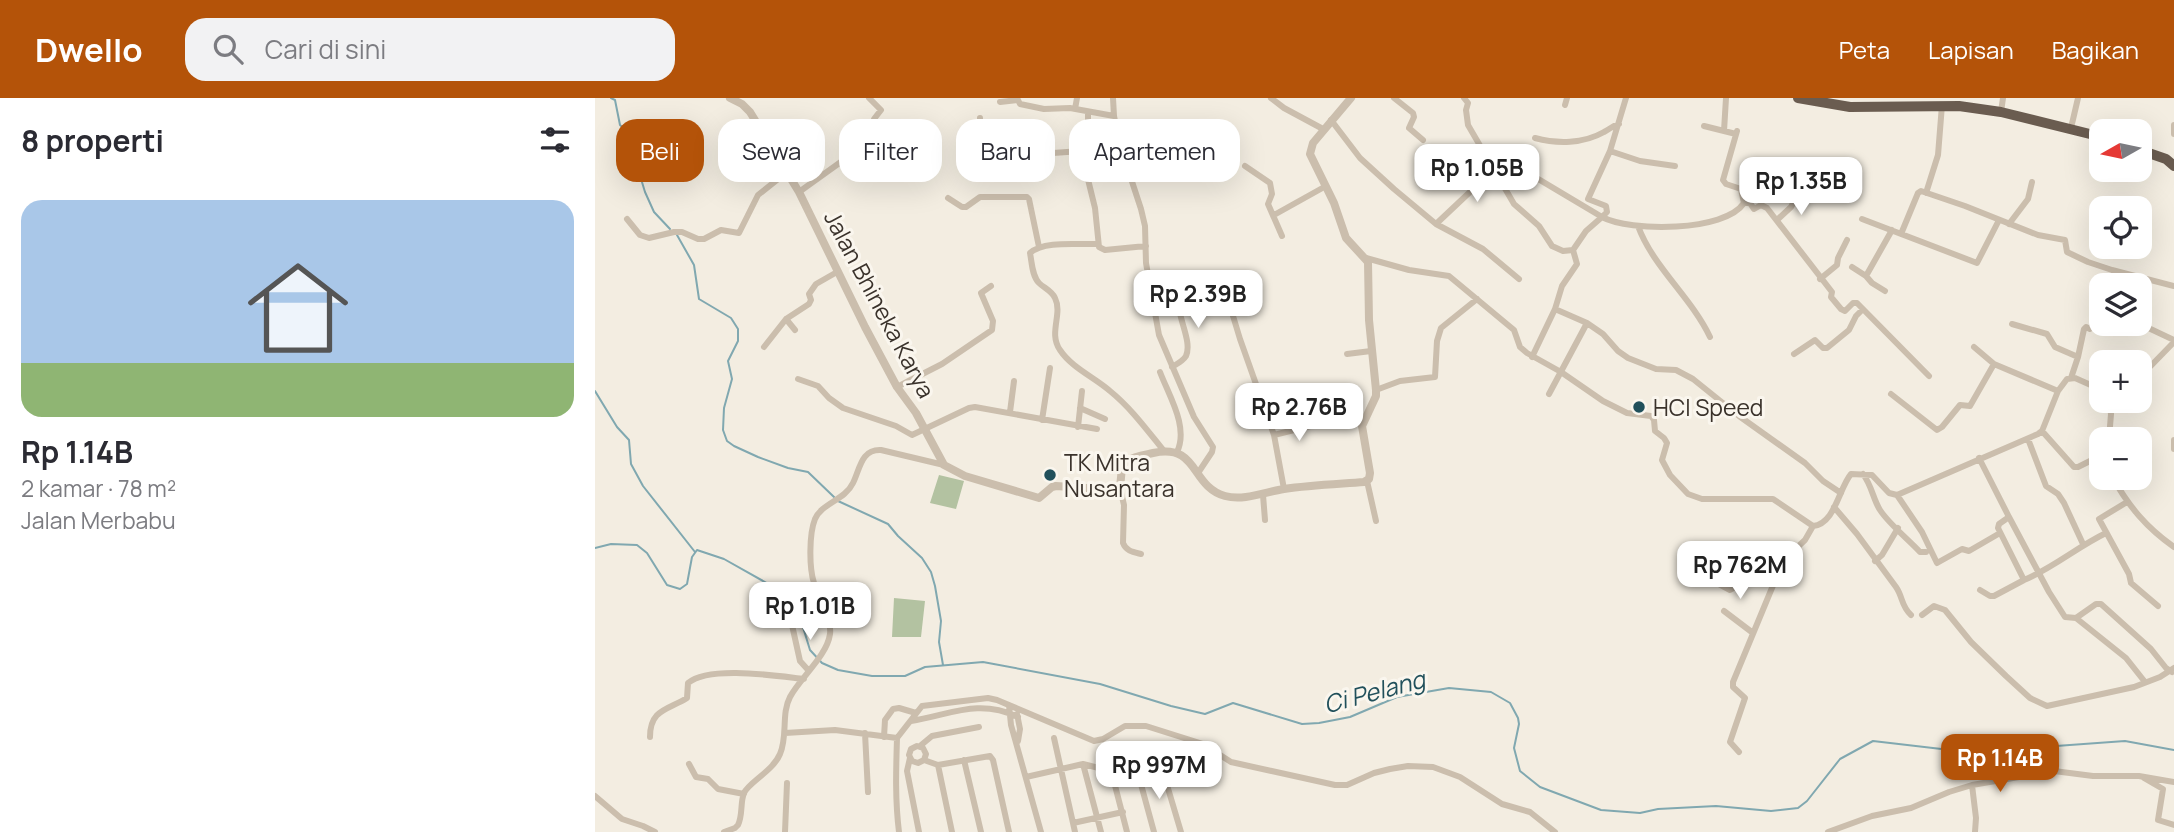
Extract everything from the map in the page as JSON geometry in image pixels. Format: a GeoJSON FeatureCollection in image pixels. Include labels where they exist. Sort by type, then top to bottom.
{"type":"FeatureCollection","features":[{"type":"Feature","properties":{"kind":"highway"},"geometry":{"type":"LineString","coordinates":[[1805,99],[1850,107],[1959,106],[2089,133]]}},
{"type":"Feature","properties":{"kind":"highway"},"geometry":{"type":"LineString","coordinates":[[2153,154],[2166,159],[2174,166]]}},
{"type":"Feature","properties":{"kind":"street","name":"Jalan Bhineka Karya"},"geometry":{"type":"LineString","coordinates":[[730,98],[742,104],[754,119]]}},
{"type":"Feature","properties":{"kind":"street"},"geometry":{"type":"LineString","coordinates":[[799,192],[863,146],[877,131],[874,119],[881,110],[869,98]]}},
{"type":"Feature","properties":{"kind":"street"},"geometry":{"type":"LineString","coordinates":[[1075,109],[1077,98]]}},
{"type":"Feature","properties":{"kind":"street"},"geometry":{"type":"LineString","coordinates":[[1113,98],[1114,116],[1124,161],[1141,209],[1151,295],[1159,335],[1194,417],[1213,447],[1198,473]]}},
{"type":"Feature","properties":{"kind":"street"},"geometry":{"type":"LineString","coordinates":[[1271,98],[1324,129]]}},
{"type":"Feature","properties":{"kind":"street"},"geometry":{"type":"LineString","coordinates":[[1351,98],[1310,150],[1346,238],[1366,258],[1409,270],[1449,276],[1514,330],[1520,347],[1532,357],[1613,407],[1653,418],[1655,431],[1667,443],[1662,460],[1666,469],[1688,494],[1702,499],[1773,499],[1813,526]]}},
{"type":"Feature","properties":{"kind":"street"},"geometry":{"type":"LineString","coordinates":[[1394,98],[1413,113],[1409,128],[1423,140]]}},
{"type":"Feature","properties":{"kind":"street"},"geometry":{"type":"LineString","coordinates":[[1465,98],[1468,103],[1468,125],[1514,204],[1539,226],[1549,243],[1563,251],[1573,250]]}},
{"type":"Feature","properties":{"kind":"street"},"geometry":{"type":"LineString","coordinates":[[1532,357],[1555,309],[1562,286],[1577,264],[1573,250],[1585,231],[1607,212],[1606,206],[1588,199],[1610,150],[1626,98]]}},
{"type":"Feature","properties":{"kind":"street"},"geometry":{"type":"LineString","coordinates":[[1724,131],[1726,98]]}},
{"type":"Feature","properties":{"kind":"street"},"geometry":{"type":"LineString","coordinates":[[2001,113],[2003,98]]}},
{"type":"Feature","properties":{"kind":"street"},"geometry":{"type":"LineString","coordinates":[[2071,128],[2078,98]]}},
{"type":"Feature","properties":{"kind":"street"},"geometry":{"type":"LineString","coordinates":[[1000,102],[1018,100],[1020,104],[1044,109],[1075,109],[1114,116]]}},
{"type":"Feature","properties":{"kind":"street"},"geometry":{"type":"LineString","coordinates":[[1926,193],[1938,155],[1942,105]]}},
{"type":"Feature","properties":{"kind":"street"},"geometry":{"type":"LineString","coordinates":[[1088,112],[1088,119]]}},
{"type":"Feature","properties":{"kind":"street"},"geometry":{"type":"LineString","coordinates":[[979,118],[982,153],[1069,152]]}},
{"type":"Feature","properties":{"kind":"street"},"geometry":{"type":"LineString","coordinates":[[1331,120],[1365,163],[1436,225],[1483,249],[1519,279]]}},
{"type":"Feature","properties":{"kind":"street"},"geometry":{"type":"LineString","coordinates":[[1535,138],[1571,142],[1604,132],[1619,124]]}},
{"type":"Feature","properties":{"kind":"street"},"geometry":{"type":"LineString","coordinates":[[2174,125],[2174,134]]}},
{"type":"Feature","properties":{"kind":"street"},"geometry":{"type":"LineString","coordinates":[[1704,126],[1737,132],[1723,180],[1726,184],[1741,189],[1744,203]]}},
{"type":"Feature","properties":{"kind":"street"},"geometry":{"type":"LineString","coordinates":[[1610,150],[1647,162],[1675,166]]}},
{"type":"Feature","properties":{"kind":"street"},"geometry":{"type":"LineString","coordinates":[[1436,225],[1471,191],[1509,166],[1516,165],[1552,189],[1616,223],[1638,226],[1710,222],[1735,211],[1744,203],[1750,203],[1754,209],[1762,206],[1777,220],[1841,309],[1845,310],[1855,303],[1863,309],[1929,376]]}},
{"type":"Feature","properties":{"kind":"street"},"geometry":{"type":"LineString","coordinates":[[1245,166],[1270,183],[1272,194],[1268,202],[1282,236]]}},
{"type":"Feature","properties":{"kind":"street"},"geometry":{"type":"LineString","coordinates":[[627,219],[640,235],[649,238],[674,232],[682,232],[698,239],[709,237],[721,230],[739,233],[758,195],[774,182]]}},
{"type":"Feature","properties":{"kind":"street","name":"Jalan Bhineka Karya"},"geometry":{"type":"LineString","coordinates":[[793,182],[897,387],[916,413],[944,465]]}},
{"type":"Feature","properties":{"kind":"street"},"geometry":{"type":"LineString","coordinates":[[1089,182],[1095,208],[1098,244],[1102,250],[1146,246]]}},
{"type":"Feature","properties":{"kind":"street"},"geometry":{"type":"LineString","coordinates":[[2009,224],[2028,199],[2032,182]]}},
{"type":"Feature","properties":{"kind":"street"},"geometry":{"type":"LineString","coordinates":[[1274,215],[1326,186]]}},
{"type":"Feature","properties":{"kind":"street"},"geometry":{"type":"LineString","coordinates":[[1901,234],[1921,191],[2038,235],[2065,240],[2067,252],[2088,262],[2174,286]]}},
{"type":"Feature","properties":{"kind":"street"},"geometry":{"type":"LineString","coordinates":[[1777,220],[1791,207],[1798,194]]}},
{"type":"Feature","properties":{"kind":"street"},"geometry":{"type":"LineString","coordinates":[[948,198],[966,207],[980,197],[1027,197],[1039,247]]}},
{"type":"Feature","properties":{"kind":"street"},"geometry":{"type":"LineString","coordinates":[[1862,219],[1977,262],[1980,261],[1999,220]]}},
{"type":"Feature","properties":{"kind":"street"},"geometry":{"type":"LineString","coordinates":[[1638,226],[1647,247],[1710,337]]}},
{"type":"Feature","properties":{"kind":"street"},"geometry":{"type":"LineString","coordinates":[[1866,276],[1892,230]]}},
{"type":"Feature","properties":{"kind":"street"},"geometry":{"type":"LineString","coordinates":[[1821,279],[1837,265],[1837,258],[1847,240]]}},
{"type":"Feature","properties":{"kind":"street"},"geometry":{"type":"LineString","coordinates":[[1098,244],[1039,247],[1030,253],[1034,276],[1056,300],[1054,334],[1058,348],[1068,361],[1113,393],[1152,434],[1164,451]]}},
{"type":"Feature","properties":{"kind":"street"},"geometry":{"type":"LineString","coordinates":[[1366,258],[1369,270],[1371,351],[1376,396],[1362,426],[1370,473],[1367,481],[1376,521]]}},
{"type":"Feature","properties":{"kind":"street"},"geometry":{"type":"LineString","coordinates":[[1852,267],[1885,291]]}},
{"type":"Feature","properties":{"kind":"street"},"geometry":{"type":"LineString","coordinates":[[764,347],[786,319],[809,304],[809,293],[816,284],[837,272]]}},
{"type":"Feature","properties":{"kind":"street"},"geometry":{"type":"LineString","coordinates":[[1220,273],[1274,435],[1284,489]]}},
{"type":"Feature","properties":{"kind":"street"},"geometry":{"type":"LineString","coordinates":[[897,387],[942,364],[992,330],[993,321],[981,293],[991,286]]}},
{"type":"Feature","properties":{"kind":"street"},"geometry":{"type":"LineString","coordinates":[[1172,367],[1187,355],[1180,298],[1224,286]]}},
{"type":"Feature","properties":{"kind":"street"},"geometry":{"type":"LineString","coordinates":[[1376,390],[1400,381],[1435,377],[1437,341],[1441,328],[1477,299]]}},
{"type":"Feature","properties":{"kind":"street"},"geometry":{"type":"LineString","coordinates":[[1555,309],[1587,323],[1603,334],[1623,355],[1656,369],[1676,370],[1693,379],[1841,493]]}},
{"type":"Feature","properties":{"kind":"street"},"geometry":{"type":"LineString","coordinates":[[1794,354],[1815,340],[1823,348],[1827,348],[1849,330],[1863,309]]}},
{"type":"Feature","properties":{"kind":"street"},"geometry":{"type":"LineString","coordinates":[[786,319],[795,330]]}},
{"type":"Feature","properties":{"kind":"street"},"geometry":{"type":"LineString","coordinates":[[1549,394],[1587,323]]}},
{"type":"Feature","properties":{"kind":"street"},"geometry":{"type":"LineString","coordinates":[[2012,324],[2047,334],[2055,347],[2078,357]]}},
{"type":"Feature","properties":{"kind":"street"},"geometry":{"type":"LineString","coordinates":[[2071,378],[2084,328],[2089,329]]}},
{"type":"Feature","properties":{"kind":"street"},"geometry":{"type":"LineString","coordinates":[[2152,331],[2174,341],[2152,364]]}},
{"type":"Feature","properties":{"kind":"street"},"geometry":{"type":"LineString","coordinates":[[1974,347],[1994,364],[2058,391]]}},
{"type":"Feature","properties":{"kind":"street"},"geometry":{"type":"LineString","coordinates":[[1347,354],[1371,351]]}},
{"type":"Feature","properties":{"kind":"street"},"geometry":{"type":"LineString","coordinates":[[1891,394],[1939,430],[1960,405],[1970,406],[1994,364]]}},
{"type":"Feature","properties":{"kind":"street"},"geometry":{"type":"LineString","coordinates":[[1042,420],[1050,368]]}},
{"type":"Feature","properties":{"kind":"street"},"geometry":{"type":"LineString","coordinates":[[1160,372],[1180,424],[1182,436],[1177,452]]}},
{"type":"Feature","properties":{"kind":"street"},"geometry":{"type":"LineString","coordinates":[[1739,752],[1730,744],[1730,740],[1745,698],[1732,683],[1787,556],[1805,540],[1813,526],[1823,522],[1834,507],[1848,477],[1851,474],[1872,475],[1889,493],[1897,495],[2042,431],[2058,391],[2065,381],[2077,378],[2089,384]]}},
{"type":"Feature","properties":{"kind":"street"},"geometry":{"type":"LineString","coordinates":[[798,379],[818,386],[829,398],[848,411],[901,428],[912,435],[969,408],[995,409],[1097,429]]}},
{"type":"Feature","properties":{"kind":"street"},"geometry":{"type":"LineString","coordinates":[[1010,412],[1014,381]]}},
{"type":"Feature","properties":{"kind":"street"},"geometry":{"type":"LineString","coordinates":[[1078,427],[1082,391]]}},
{"type":"Feature","properties":{"kind":"street"},"geometry":{"type":"LineString","coordinates":[[995,409],[1012,400]]}},
{"type":"Feature","properties":{"kind":"street"},"geometry":{"type":"LineString","coordinates":[[1080,408],[1105,419]]}},
{"type":"Feature","properties":{"kind":"street"},"geometry":{"type":"LineString","coordinates":[[1274,435],[1318,424]]}},
{"type":"Feature","properties":{"kind":"street"},"geometry":{"type":"LineString","coordinates":[[2042,431],[2074,467],[2089,462]]}},
{"type":"Feature","properties":{"kind":"street"},"geometry":{"type":"LineString","coordinates":[[2028,439],[2046,486],[2064,503],[2083,544]]}},
{"type":"Feature","properties":{"kind":"street"},"geometry":{"type":"LineString","coordinates":[[2174,440],[2174,449]]}},
{"type":"Feature","properties":{"kind":"street"},"geometry":{"type":"LineString","coordinates":[[724,832],[735,830],[741,818],[744,794],[775,762],[785,733],[789,701],[826,643],[830,631],[813,582],[811,549],[815,519],[853,485],[865,456],[874,450],[881,450],[944,465],[965,476],[1036,498],[1042,497],[1056,486],[1112,491],[1120,488]]}},
{"type":"Feature","properties":{"kind":"street"},"geometry":{"type":"LineString","coordinates":[[1141,554],[1130,551],[1123,543],[1124,505],[1120,488],[1122,467],[1127,461],[1164,451],[1177,452],[1188,459],[1208,486],[1230,497],[1367,481]]}},
{"type":"Feature","properties":{"kind":"street"},"geometry":{"type":"LineString","coordinates":[[1922,615],[1934,606],[1945,610],[1987,659],[2031,698],[2047,706],[2118,692],[2171,670],[2101,604],[2096,604],[2076,618],[2068,618],[2063,614],[1979,458]]}},
{"type":"Feature","properties":{"kind":"street"},"geometry":{"type":"LineString","coordinates":[[1863,474],[1869,482],[1877,506],[1887,519],[1920,552],[1926,552]]}},
{"type":"Feature","properties":{"kind":"street"},"geometry":{"type":"LineString","coordinates":[[2120,490],[2153,532],[2174,547]]}},
{"type":"Feature","properties":{"kind":"street"},"geometry":{"type":"LineString","coordinates":[[1263,495],[1265,520]]}},
{"type":"Feature","properties":{"kind":"street"},"geometry":{"type":"LineString","coordinates":[[1897,495],[1922,531],[1937,563],[1962,549],[1969,551],[2000,533]]}},
{"type":"Feature","properties":{"kind":"street"},"geometry":{"type":"LineString","coordinates":[[2127,502],[2099,519],[2129,574],[2131,583],[2158,606]]}},
{"type":"Feature","properties":{"kind":"street"},"geometry":{"type":"LineString","coordinates":[[1834,507],[1899,590],[1902,606],[1911,615]]}},
{"type":"Feature","properties":{"kind":"street"},"geometry":{"type":"LineString","coordinates":[[2009,517],[1998,526],[2024,580]]}},
{"type":"Feature","properties":{"kind":"street"},"geometry":{"type":"LineString","coordinates":[[1875,561],[1882,555],[1898,528]]}},
{"type":"Feature","properties":{"kind":"street"},"geometry":{"type":"LineString","coordinates":[[1980,590],[1994,596],[2106,533]]}},
{"type":"Feature","properties":{"kind":"street"},"geometry":{"type":"LineString","coordinates":[[1704,576],[1730,590],[1739,584],[1748,564],[1779,571]]}},
{"type":"Feature","properties":{"kind":"street"},"geometry":{"type":"LineString","coordinates":[[1724,611],[1753,633]]}},
{"type":"Feature","properties":{"kind":"street"},"geometry":{"type":"LineString","coordinates":[[2076,618],[2126,659],[2145,682]]}},
{"type":"Feature","properties":{"kind":"street"},"geometry":{"type":"LineString","coordinates":[[792,625],[800,660],[809,671]]}},
{"type":"Feature","properties":{"kind":"street"},"geometry":{"type":"LineString","coordinates":[[650,737],[650,727],[655,716],[687,698],[688,682],[693,678],[712,674],[757,673],[804,679]]}},
{"type":"Feature","properties":{"kind":"street"},"geometry":{"type":"LineString","coordinates":[[899,832],[895,792],[897,738],[925,704],[982,698],[1009,705],[1017,717],[1020,729],[1017,743]]}},
{"type":"Feature","properties":{"kind":"street"},"geometry":{"type":"LineString","coordinates":[[909,722],[971,708],[992,708],[1013,711],[1094,741],[1103,740],[1125,726],[1146,726],[1203,744],[1231,762],[1335,785],[1347,785],[1390,769],[1408,766],[1433,767],[1459,777],[1502,804],[1530,813],[1555,832]]}},
{"type":"Feature","properties":{"kind":"street"},"geometry":{"type":"LineString","coordinates":[[884,737],[885,720],[893,709],[916,713]]}},
{"type":"Feature","properties":{"kind":"street"},"geometry":{"type":"LineString","coordinates":[[1013,711],[1017,743],[1041,832]]}},
{"type":"Feature","properties":{"kind":"street"},"geometry":{"type":"LineString","coordinates":[[911,749],[920,746],[932,736],[979,727]]}},
{"type":"Feature","properties":{"kind":"street"},"geometry":{"type":"LineString","coordinates":[[785,733],[819,730],[865,733],[897,738],[911,749]]}},
{"type":"Feature","properties":{"kind":"street"},"geometry":{"type":"LineString","coordinates":[[865,733],[868,792]]}},
{"type":"Feature","properties":{"kind":"street"},"geometry":{"type":"LineString","coordinates":[[1054,738],[1075,832]]}},
{"type":"Feature","properties":{"kind":"street"},"geometry":{"type":"LineString","coordinates":[[910,758],[918,763],[924,760],[926,754],[920,746]]}},
{"type":"Feature","properties":{"kind":"street"},"geometry":{"type":"LineString","coordinates":[[911,749],[907,771],[919,832]]}},
{"type":"Feature","properties":{"kind":"street"},"geometry":{"type":"LineString","coordinates":[[924,760],[937,765],[988,755],[993,760],[1009,832]]}},
{"type":"Feature","properties":{"kind":"street"},"geometry":{"type":"LineString","coordinates":[[964,760],[981,832]]}},
{"type":"Feature","properties":{"kind":"street"},"geometry":{"type":"LineString","coordinates":[[689,764],[696,777],[708,779],[718,789],[744,794]]}},
{"type":"Feature","properties":{"kind":"street"},"geometry":{"type":"LineString","coordinates":[[1025,777],[1083,764],[1169,786],[1181,832]]}},
{"type":"Feature","properties":{"kind":"street"},"geometry":{"type":"LineString","coordinates":[[1083,764],[1101,832]]}},
{"type":"Feature","properties":{"kind":"street"},"geometry":{"type":"LineString","coordinates":[[937,765],[952,832]]}},
{"type":"Feature","properties":{"kind":"street"},"geometry":{"type":"LineString","coordinates":[[1111,770],[1127,832]]}},
{"type":"Feature","properties":{"kind":"street"},"geometry":{"type":"LineString","coordinates":[[1828,832],[1847,824],[1911,808],[1972,785],[2060,771],[2085,776],[2139,776],[2174,782]]}},
{"type":"Feature","properties":{"kind":"street"},"geometry":{"type":"LineString","coordinates":[[2139,776],[2163,789],[2158,820],[2174,825]]}},
{"type":"Feature","properties":{"kind":"street"},"geometry":{"type":"LineString","coordinates":[[1139,777],[1154,832]]}},
{"type":"Feature","properties":{"kind":"street"},"geometry":{"type":"LineString","coordinates":[[785,832],[787,783]]}},
{"type":"Feature","properties":{"kind":"street"},"geometry":{"type":"LineString","coordinates":[[1972,785],[1975,832]]}},
{"type":"Feature","properties":{"kind":"street"},"geometry":{"type":"LineString","coordinates":[[595,796],[622,820],[655,832]]}},
{"type":"Feature","properties":{"kind":"street"},"geometry":{"type":"LineString","coordinates":[[1073,823],[1122,812]]}},
{"type":"Feature","properties":{"kind":"green space"},"geometry":{"type":"Polygon","coordinates":[[[939,475],[964,481],[956,509],[930,503],[939,475]]]}},
{"type":"Feature","properties":{"kind":"green space"},"geometry":{"type":"Polygon","coordinates":[[[894,598],[925,601],[921,637],[892,637],[894,598]]]}},
{"type":"Feature","properties":{"kind":"waterway"},"geometry":{"type":"LineString","coordinates":[[611,98],[615,100],[620,125],[633,137],[638,169],[654,212],[670,229]]}},
{"type":"Feature","properties":{"kind":"waterway"},"geometry":{"type":"LineString","coordinates":[[677,235],[694,265],[699,299],[731,318],[738,329],[738,341],[728,361],[732,379],[724,408],[723,430],[727,441],[758,457],[808,472],[834,497]]}},
{"type":"Feature","properties":{"kind":"waterway"},"geometry":{"type":"LineString","coordinates":[[595,391],[617,427],[629,440],[631,464],[643,486],[695,552]]}},
{"type":"Feature","properties":{"kind":"waterway"},"geometry":{"type":"LineString","coordinates":[[838,501],[888,524],[922,558],[931,572],[941,621],[939,642],[943,665]]}},
{"type":"Feature","properties":{"kind":"waterway","name":"Ci Pelang"},"geometry":{"type":"LineString","coordinates":[[595,548],[611,544],[637,545],[647,553],[667,585],[680,589],[687,584],[692,557],[697,550],[724,559],[772,586],[802,624],[810,650],[822,663],[838,670],[872,676],[905,676],[925,667],[983,662],[1100,684],[1205,714],[1233,703],[1302,724],[1350,717],[1397,697],[1449,688],[1491,692],[1510,703],[1518,718],[1514,748],[1520,771],[1540,787],[1601,810],[1640,813],[1658,809],[1716,806],[1771,811],[1798,808],[1807,801],[1840,759],[1873,741],[1950,750],[2002,750],[2125,741],[2174,750]]}},
{"type":"Feature","properties":{"kind":"place","name":"HCI Speed"},"geometry":{"type":"Point","coordinates":[1639,407]}},
{"type":"Feature","properties":{"kind":"place","name":"TK Mitra Nusantara"},"geometry":{"type":"Point","coordinates":[1050,475]}}]}
